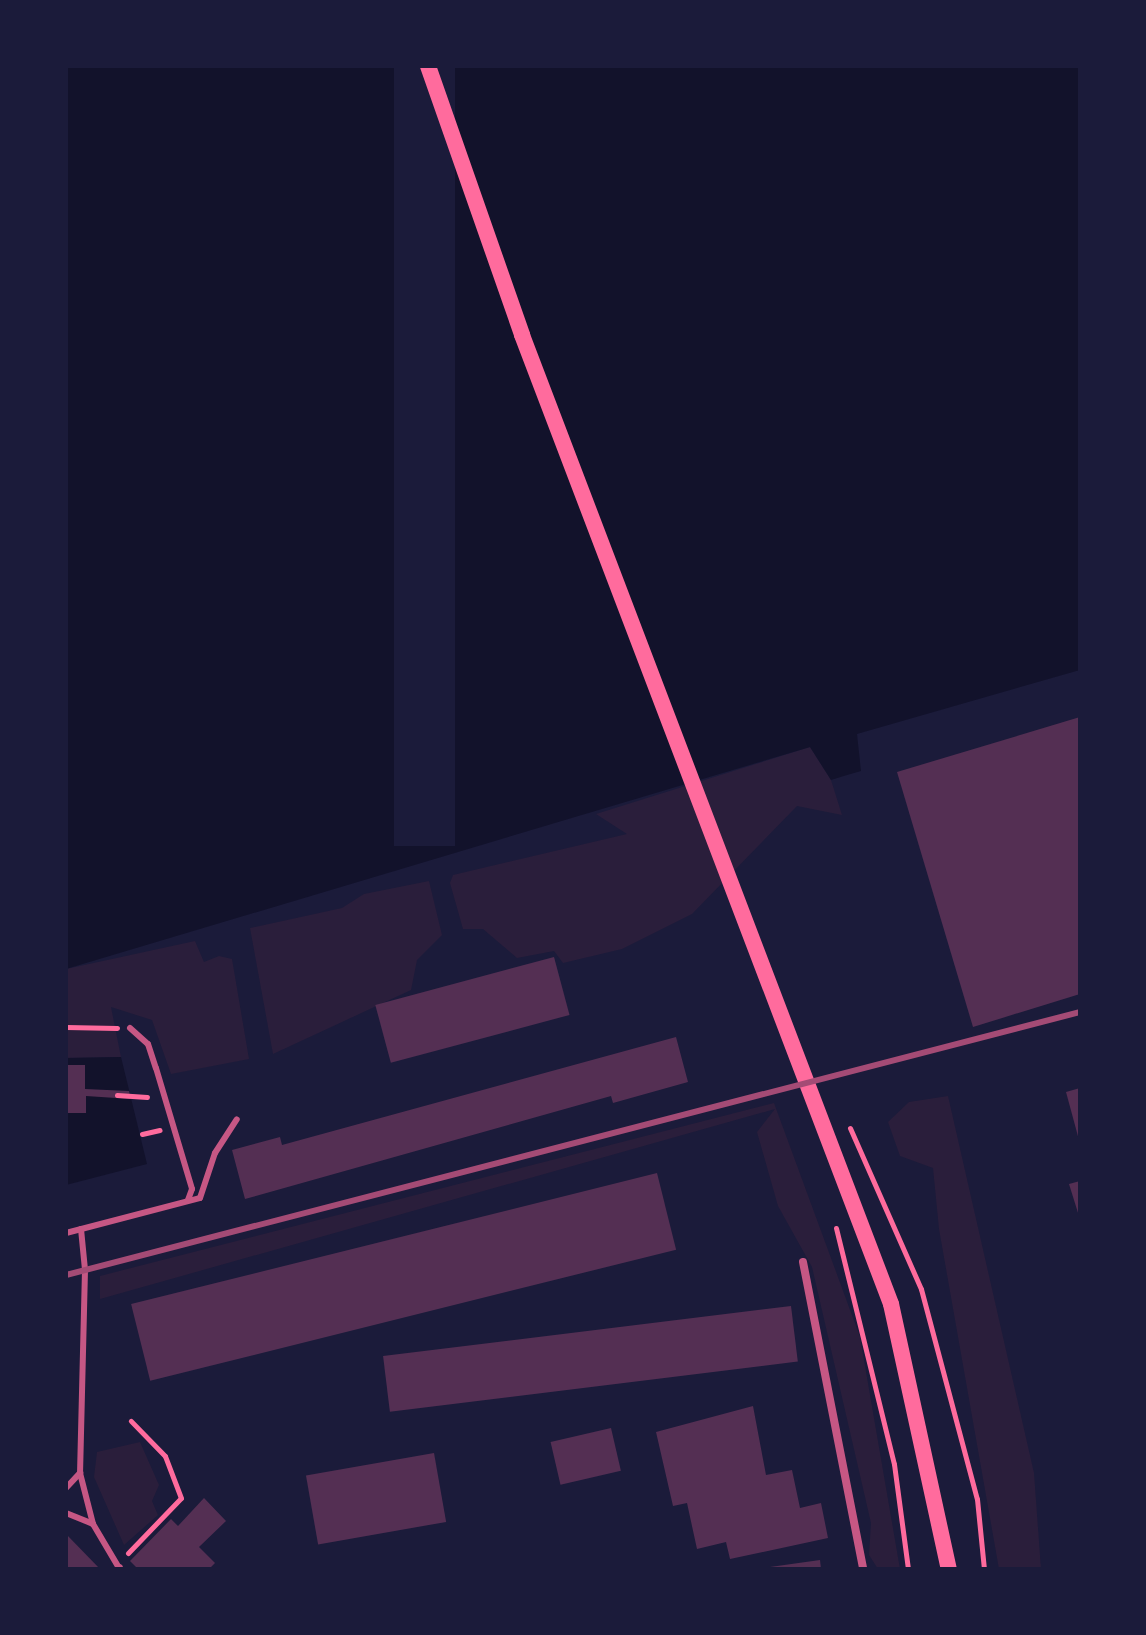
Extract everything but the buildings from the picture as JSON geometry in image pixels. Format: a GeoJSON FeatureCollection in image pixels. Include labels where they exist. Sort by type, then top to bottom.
{"type":"FeatureCollection","features":[{"type":"Feature","properties":{"kind":"main road"},"geometry":{"type":"LineString","coordinates":[[428,66],[522,335],[891,1304],[917,1403],[949,1569]]}},
{"type":"Feature","properties":{"kind":"street"},"geometry":{"type":"LineString","coordinates":[[803,1262],[863,1569]]}},
{"type":"Feature","properties":{"kind":"lane"},"geometry":{"type":"LineString","coordinates":[[130,1028],[148,1044],[192,1189],[188,1200]]}},
{"type":"Feature","properties":{"kind":"lane"},"geometry":{"type":"LineString","coordinates":[[66,1233],[200,1198],[215,1153],[237,1119]]}},
{"type":"Feature","properties":{"kind":"lane"},"geometry":{"type":"LineString","coordinates":[[81,1229],[85,1270],[80,1473],[93,1524],[119,1569]]}},
{"type":"Feature","properties":{"kind":"lane"},"geometry":{"type":"LineString","coordinates":[[66,1488],[80,1473]]}},
{"type":"Feature","properties":{"kind":"lane"},"geometry":{"type":"LineString","coordinates":[[66,1513],[93,1524]]}},
{"type":"Feature","properties":{"kind":"path"},"geometry":{"type":"LineString","coordinates":[[66,1027],[130,1028]]}},
{"type":"Feature","properties":{"kind":"path"},"geometry":{"type":"LineString","coordinates":[[117,1095],[134,1096]]}},
{"type":"Feature","properties":{"kind":"path"},"geometry":{"type":"LineString","coordinates":[[845,1116],[921,1289],[977,1499],[984,1569]]}},
{"type":"Feature","properties":{"kind":"path"},"geometry":{"type":"LineString","coordinates":[[833,1221],[894,1464],[908,1569]]}},
{"type":"Feature","properties":{"kind":"path"},"geometry":{"type":"LineString","coordinates":[[119,1569],[181,1498],[165,1456],[131,1421]]}},
{"type":"Feature","properties":{"kind":"shaded area"},"geometry":{"type":"Polygon","coordinates":[[[66,66],[1080,66],[1080,670],[857,734],[861,771],[831,780],[810,747],[66,969],[66,66]]]}},
{"type":"Feature","properties":{"kind":"shaded area"},"geometry":{"type":"Polygon","coordinates":[[[810,747],[831,780],[842,815],[797,806],[692,914],[622,949],[563,963],[554,951],[517,958],[483,929],[463,929],[450,883],[453,875],[627,834],[596,814],[810,747]]]}},
{"type":"Feature","properties":{"kind":"shaded area"},"geometry":{"type":"Polygon","coordinates":[[[429,881],[442,935],[417,960],[411,990],[273,1054],[250,928],[342,908],[364,894],[429,881]]]}},
{"type":"Feature","properties":{"kind":"shaded area"},"geometry":{"type":"Polygon","coordinates":[[[195,941],[204,962],[219,956],[232,959],[249,1059],[171,1074],[152,1020],[111,1007],[121,1057],[66,1058],[66,969],[195,941]]]}},
{"type":"Feature","properties":{"kind":"shaded area"},"geometry":{"type":"Polygon","coordinates":[[[121,1057],[147,1164],[66,1185],[66,1058],[121,1057]]]}},
{"type":"Feature","properties":{"kind":"shaded area"},"geometry":{"type":"Polygon","coordinates":[[[948,1096],[1034,1473],[1041,1569],[999,1569],[939,1229],[933,1168],[900,1156],[888,1122],[909,1102],[948,1096]]]}},
{"type":"Feature","properties":{"kind":"shaded area"},"geometry":{"type":"Polygon","coordinates":[[[774,1103],[860,1337],[900,1569],[878,1569],[869,1555],[871,1523],[812,1267],[778,1206],[757,1132],[775,1109],[100,1299],[100,1276],[774,1103]]]}},
{"type":"Feature","properties":{"kind":"shaded area"},"geometry":{"type":"Polygon","coordinates":[[[140,1442],[159,1485],[152,1501],[158,1515],[124,1545],[94,1477],[97,1452],[140,1442]]]}},
{"type":"Feature","properties":{"kind":"pier"},"geometry":{"type":"Polygon","coordinates":[[[394,66],[455,66],[455,846],[394,846],[394,66]]]}},
{"type":"Feature","properties":{"kind":"railway"},"geometry":{"type":"LineString","coordinates":[[66,1275],[1080,1012]]}}]}
